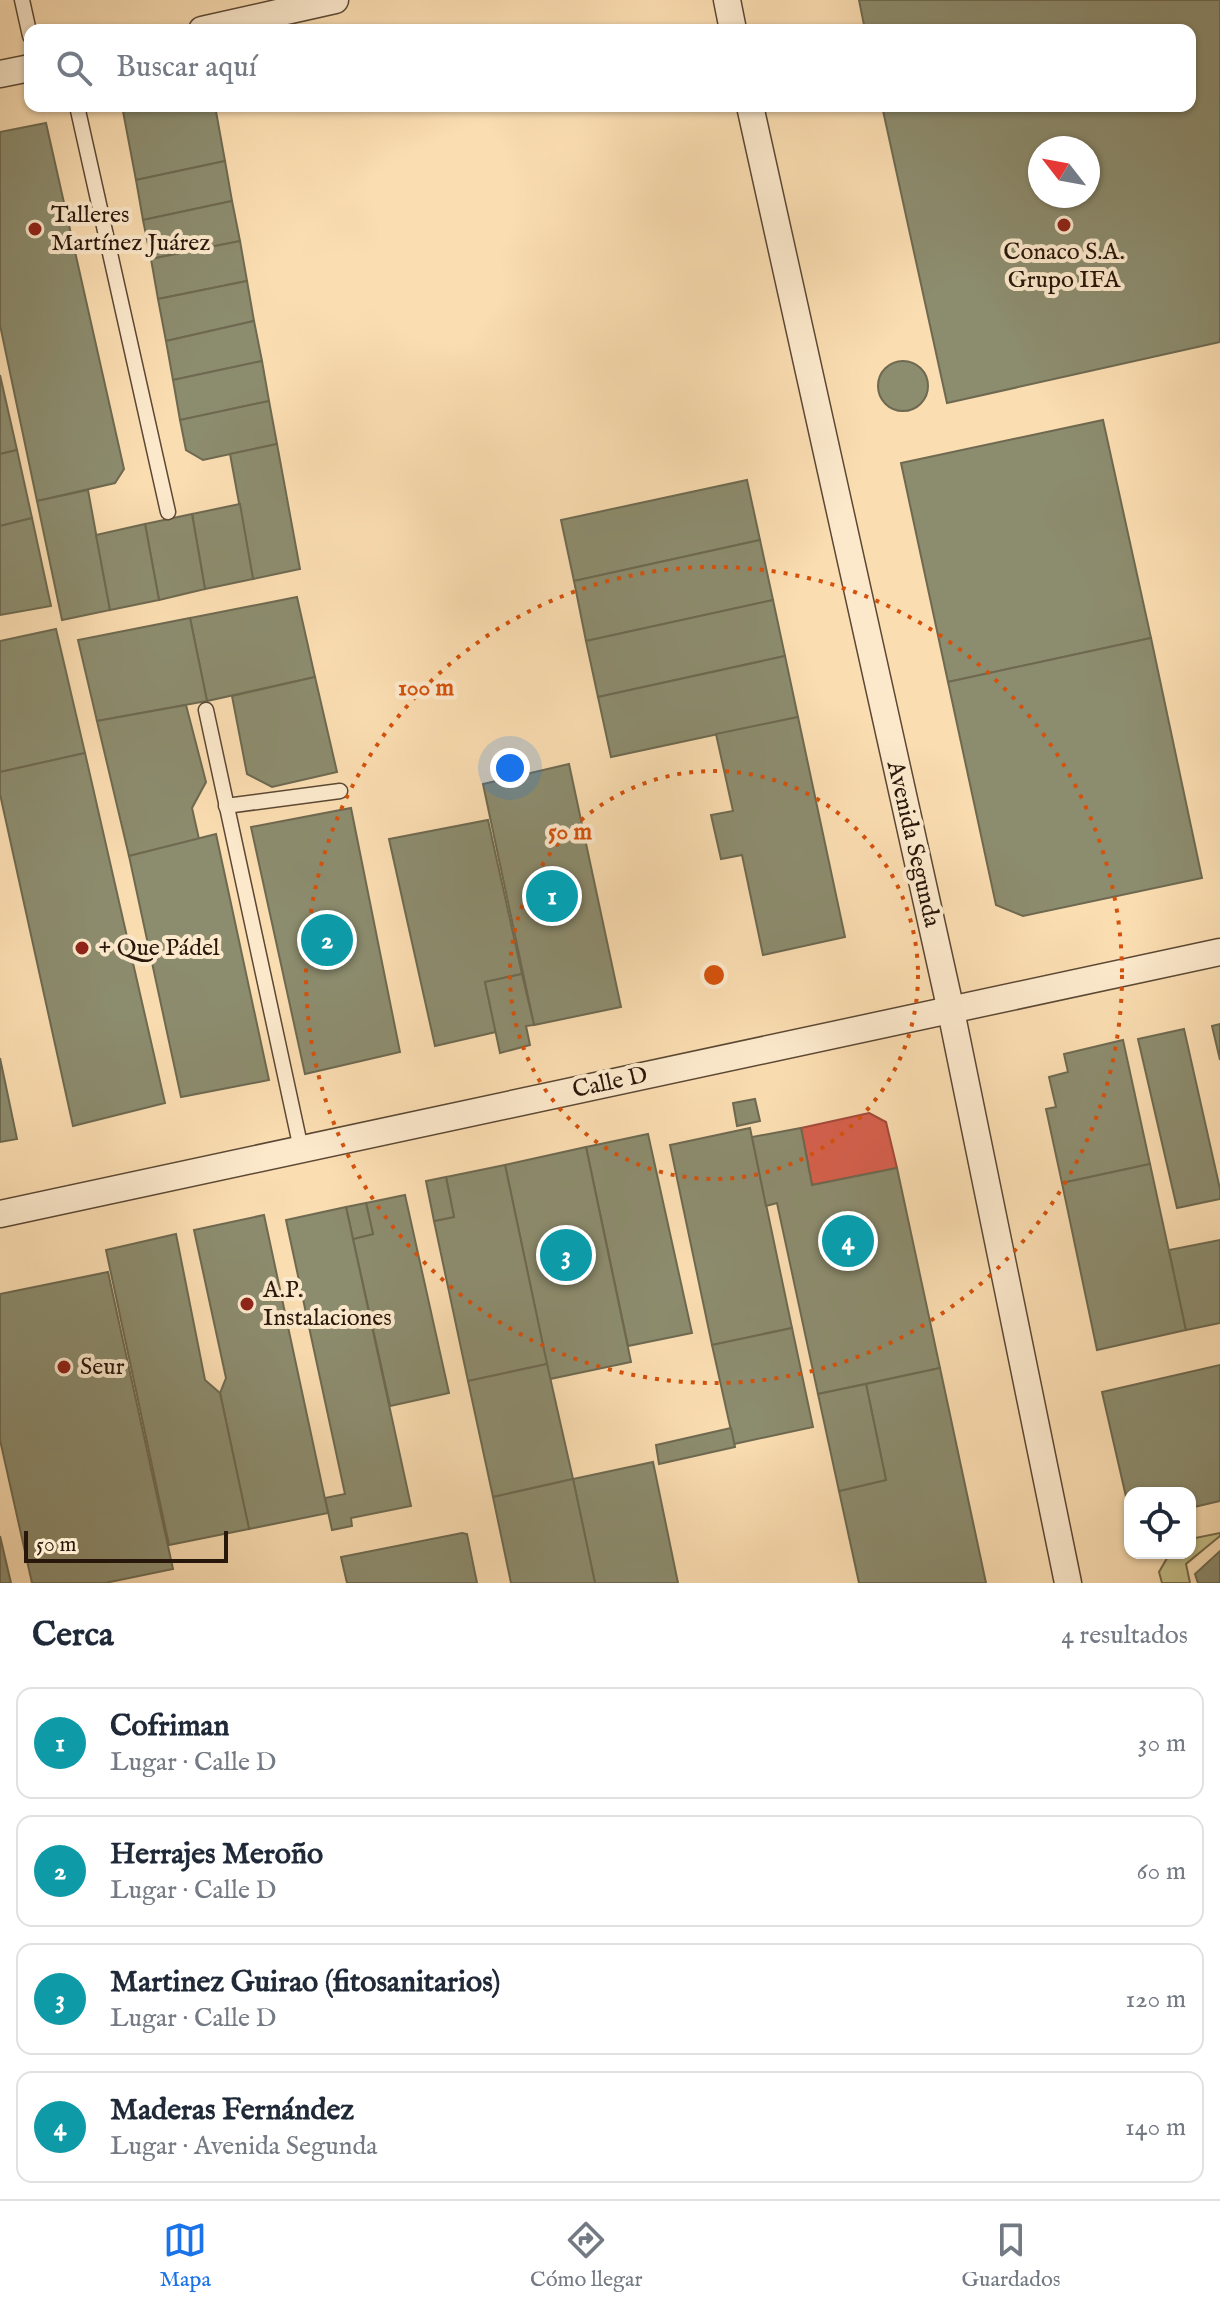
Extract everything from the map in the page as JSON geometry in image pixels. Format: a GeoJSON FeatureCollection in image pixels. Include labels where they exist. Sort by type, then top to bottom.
{"type":"FeatureCollection","features":[{"type":"Feature","properties":{"kind":"street"},"geometry":{"type":"LineString","coordinates":[[229,24],[335,0]]}},
{"type":"Feature","properties":{"kind":"street"},"geometry":{"type":"LineString","coordinates":[[727,0],[732,24]]}},
{"type":"Feature","properties":{"kind":"street"},"geometry":{"type":"LineString","coordinates":[[0,74],[24,69]]}},
{"type":"Feature","properties":{"kind":"street","name":"Avenida Segunda"},"geometry":{"type":"LineString","coordinates":[[751,112],[951,1011],[1068,1583]]}},
{"type":"Feature","properties":{"kind":"street","name":"Calle D"},"geometry":{"type":"LineString","coordinates":[[0,1214],[1220,952]]}},
{"type":"Feature","properties":{"kind":"lane"},"geometry":{"type":"LineString","coordinates":[[22,0],[27,24]]}},
{"type":"Feature","properties":{"kind":"lane"},"geometry":{"type":"LineString","coordinates":[[78,112],[168,512]]}},
{"type":"Feature","properties":{"kind":"lane"},"geometry":{"type":"LineString","coordinates":[[206,710],[301,1149]]}},
{"type":"Feature","properties":{"kind":"lane"},"geometry":{"type":"LineString","coordinates":[[226,806],[340,791]]}},
{"type":"Feature","properties":{"kind":"shaded area"},"geometry":{"type":"Polygon","coordinates":[[[1220,1533],[1196,1556],[1196,1538],[1220,1533]]]}},
{"type":"Feature","properties":{"kind":"shaded area"},"geometry":{"type":"Polygon","coordinates":[[[1167,1559],[1192,1559],[1186,1564],[1190,1583],[1162,1583],[1159,1572],[1167,1559]]]}},
{"type":"Feature","properties":{"kind":"building: Comercios"},"geometry":{"type":"Polygon","coordinates":[[[869,1113],[886,1122],[897,1168],[812,1185],[801,1128],[869,1113]]]}},
{"type":"Feature","properties":{"kind":"building: Industria","name":"Conaco S.A. Grupo IFA"},"geometry":{"type":"Polygon","coordinates":[[[859,0],[1220,0],[1220,342],[947,403],[883,112],[1196,112],[1196,24],[864,24],[859,0]]]}},
{"type":"Feature","properties":{"kind":"building: Industria"},"geometry":{"type":"Polygon","coordinates":[[[123,112],[216,112],[225,161],[136,180],[123,112]]]}},
{"type":"Feature","properties":{"kind":"building: Industria","name":"Talleres Martínez Juárez"},"geometry":{"type":"Polygon","coordinates":[[[46,123],[124,469],[115,483],[37,501],[0,325],[0,132],[46,123]]]}},
{"type":"Feature","properties":{"kind":"building: Industria"},"geometry":{"type":"Polygon","coordinates":[[[225,161],[232,201],[143,220],[136,180],[225,161]]]}},
{"type":"Feature","properties":{"kind":"building: Industria"},"geometry":{"type":"Polygon","coordinates":[[[232,201],[240,241],[151,259],[143,220],[232,201]]]}},
{"type":"Feature","properties":{"kind":"building: Industria"},"geometry":{"type":"Polygon","coordinates":[[[240,241],[247,281],[158,299],[151,259],[240,241]]]}},
{"type":"Feature","properties":{"kind":"building: Industria"},"geometry":{"type":"Polygon","coordinates":[[[247,281],[254,321],[166,341],[158,299],[247,281]]]}},
{"type":"Feature","properties":{"kind":"building: Industria"},"geometry":{"type":"Polygon","coordinates":[[[254,321],[262,361],[173,380],[166,341],[254,321]]]}},
{"type":"Feature","properties":{"kind":"building: Industria"},"geometry":{"type":"Polygon","coordinates":[[[262,361],[269,401],[180,420],[173,380],[262,361]]]}},
{"type":"Feature","properties":{"kind":"building: Industria"},"geometry":{"type":"Polygon","coordinates":[[[893,362],[913,362],[927,376],[927,396],[913,410],[893,410],[879,396],[879,376],[893,362]]]}},
{"type":"Feature","properties":{"kind":"building: Industria"},"geometry":{"type":"Polygon","coordinates":[[[0,375],[17,450],[0,454],[0,375]]]}},
{"type":"Feature","properties":{"kind":"building: Industria"},"geometry":{"type":"Polygon","coordinates":[[[269,401],[277,444],[203,460],[186,450],[180,420],[269,401]]]}},
{"type":"Feature","properties":{"kind":"building: Industria"},"geometry":{"type":"Polygon","coordinates":[[[1103,420],[1151,638],[948,682],[901,463],[1103,420]]]}},
{"type":"Feature","properties":{"kind":"building: Industria"},"geometry":{"type":"Polygon","coordinates":[[[277,444],[300,569],[253,579],[230,454],[277,444]]]}},
{"type":"Feature","properties":{"kind":"building: Industria"},"geometry":{"type":"Polygon","coordinates":[[[17,450],[32,518],[0,526],[0,454],[17,450]]]}},
{"type":"Feature","properties":{"kind":"building: Industria"},"geometry":{"type":"Polygon","coordinates":[[[747,480],[760,540],[574,581],[561,520],[747,480]]]}},
{"type":"Feature","properties":{"kind":"building: Industria"},"geometry":{"type":"Polygon","coordinates":[[[88,490],[110,610],[62,620],[37,501],[88,490]]]}},
{"type":"Feature","properties":{"kind":"building: Industria"},"geometry":{"type":"Polygon","coordinates":[[[240,504],[253,579],[205,589],[192,514],[240,504]]]}},
{"type":"Feature","properties":{"kind":"building: Industria"},"geometry":{"type":"Polygon","coordinates":[[[192,514],[205,589],[159,600],[145,524],[192,514]]]}},
{"type":"Feature","properties":{"kind":"building: Industria"},"geometry":{"type":"Polygon","coordinates":[[[32,518],[51,606],[0,615],[0,526],[32,518]]]}},
{"type":"Feature","properties":{"kind":"building: Industria"},"geometry":{"type":"Polygon","coordinates":[[[145,524],[159,600],[110,610],[96,535],[145,524]]]}},
{"type":"Feature","properties":{"kind":"building: Industria"},"geometry":{"type":"Polygon","coordinates":[[[760,540],[773,600],[586,641],[574,581],[760,540]]]}},
{"type":"Feature","properties":{"kind":"building: Industria"},"geometry":{"type":"Polygon","coordinates":[[[297,597],[315,677],[207,701],[190,618],[297,597]]]}},
{"type":"Feature","properties":{"kind":"building: Industria"},"geometry":{"type":"Polygon","coordinates":[[[773,600],[785,656],[598,697],[586,641],[773,600]]]}},
{"type":"Feature","properties":{"kind":"building: Industria"},"geometry":{"type":"Polygon","coordinates":[[[190,618],[207,701],[97,721],[78,640],[190,618]]]}},
{"type":"Feature","properties":{"kind":"building: Industria"},"geometry":{"type":"Polygon","coordinates":[[[56,629],[85,753],[0,772],[0,641],[56,629]]]}},
{"type":"Feature","properties":{"kind":"building: Industria"},"geometry":{"type":"Polygon","coordinates":[[[1151,638],[1202,878],[1023,916],[996,905],[948,682],[1151,638]]]}},
{"type":"Feature","properties":{"kind":"building: Industria"},"geometry":{"type":"Polygon","coordinates":[[[785,656],[798,717],[611,757],[598,697],[785,656]]]}},
{"type":"Feature","properties":{"kind":"building: Industria"},"geometry":{"type":"Polygon","coordinates":[[[315,677],[337,772],[272,787],[247,774],[232,696],[315,677]]]}},
{"type":"Feature","properties":{"kind":"building: Industria"},"geometry":{"type":"Polygon","coordinates":[[[186,705],[206,782],[192,808],[199,839],[129,856],[97,721],[186,705]]]}},
{"type":"Feature","properties":{"kind":"building: Industria"},"geometry":{"type":"Polygon","coordinates":[[[798,717],[845,937],[763,955],[742,855],[721,859],[711,815],[733,811],[716,734],[798,717]]]}},
{"type":"Feature","properties":{"kind":"building: Industria","name":"+ Que Pádel"},"geometry":{"type":"Polygon","coordinates":[[[85,753],[165,1103],[73,1126],[0,794],[0,772],[85,753]]]}},
{"type":"Feature","properties":{"kind":"building: Industria"},"geometry":{"type":"Polygon","coordinates":[[[569,764],[621,1007],[534,1025],[483,784],[569,764]]]}},
{"type":"Feature","properties":{"kind":"building: Industria"},"geometry":{"type":"Polygon","coordinates":[[[351,808],[400,1052],[305,1074],[251,827],[351,808]]]}},
{"type":"Feature","properties":{"kind":"building: Industria"},"geometry":{"type":"Polygon","coordinates":[[[488,820],[522,974],[485,982],[496,1032],[435,1046],[389,839],[488,820]]]}},
{"type":"Feature","properties":{"kind":"building: Industria"},"geometry":{"type":"Polygon","coordinates":[[[216,834],[269,1080],[181,1097],[129,856],[216,834]]]}},
{"type":"Feature","properties":{"kind":"building: Industria"},"geometry":{"type":"Polygon","coordinates":[[[522,974],[534,1025],[526,1026],[530,1045],[500,1053],[485,982],[522,974]]]}},
{"type":"Feature","properties":{"kind":"building: Industria"},"geometry":{"type":"Polygon","coordinates":[[[1220,1024],[1220,1060],[1212,1026],[1220,1024]]]}},
{"type":"Feature","properties":{"kind":"building: Industria"},"geometry":{"type":"Polygon","coordinates":[[[1184,1029],[1220,1199],[1177,1208],[1138,1039],[1184,1029]]]}},
{"type":"Feature","properties":{"kind":"building: Industria"},"geometry":{"type":"Polygon","coordinates":[[[1123,1040],[1150,1164],[1062,1183],[1046,1109],[1056,1107],[1049,1077],[1068,1072],[1064,1054],[1123,1040]]]}},
{"type":"Feature","properties":{"kind":"building: Industria"},"geometry":{"type":"Polygon","coordinates":[[[0,1058],[17,1139],[0,1142],[0,1058]]]}},
{"type":"Feature","properties":{"kind":"building: Industria"},"geometry":{"type":"Polygon","coordinates":[[[755,1099],[760,1121],[737,1126],[733,1103],[755,1099]]]}},
{"type":"Feature","properties":{"kind":"building: Industria"},"geometry":{"type":"Polygon","coordinates":[[[750,1128],[792,1328],[712,1345],[670,1145],[750,1128]]]}},
{"type":"Feature","properties":{"kind":"building: Industria"},"geometry":{"type":"Polygon","coordinates":[[[801,1128],[812,1185],[897,1168],[940,1368],[818,1394],[777,1203],[766,1206],[752,1137],[801,1128]]]}},
{"type":"Feature","properties":{"kind":"building: Industria"},"geometry":{"type":"Polygon","coordinates":[[[648,1134],[692,1333],[628,1346],[586,1147],[648,1134]]]}},
{"type":"Feature","properties":{"kind":"building: Industria"},"geometry":{"type":"Polygon","coordinates":[[[586,1147],[631,1362],[550,1379],[505,1165],[586,1147]]]}},
{"type":"Feature","properties":{"kind":"building: Industria"},"geometry":{"type":"Polygon","coordinates":[[[1150,1164],[1186,1330],[1097,1350],[1062,1183],[1150,1164]]]}},
{"type":"Feature","properties":{"kind":"building: Industria"},"geometry":{"type":"Polygon","coordinates":[[[505,1165],[547,1364],[468,1381],[434,1221],[454,1217],[446,1177],[505,1165]]]}},
{"type":"Feature","properties":{"kind":"building: Industria"},"geometry":{"type":"Polygon","coordinates":[[[446,1177],[454,1217],[434,1221],[426,1181],[446,1177]]]}},
{"type":"Feature","properties":{"kind":"building: Industria"},"geometry":{"type":"Polygon","coordinates":[[[405,1195],[449,1393],[390,1406],[353,1239],[373,1234],[366,1203],[405,1195]]]}},
{"type":"Feature","properties":{"kind":"building: Industria"},"geometry":{"type":"Polygon","coordinates":[[[366,1203],[373,1234],[353,1239],[346,1207],[366,1203]]]}},
{"type":"Feature","properties":{"kind":"building: Industria"},"geometry":{"type":"Polygon","coordinates":[[[346,1207],[411,1506],[351,1518],[352,1526],[332,1530],[325,1498],[345,1494],[286,1220],[346,1207]]]}},
{"type":"Feature","properties":{"kind":"building: Industria","name":"A.P. Instalaciones"},"geometry":{"type":"Polygon","coordinates":[[[264,1215],[328,1513],[249,1529],[220,1393],[226,1378],[194,1230],[264,1215]]]}},
{"type":"Feature","properties":{"kind":"building: Industria"},"geometry":{"type":"Polygon","coordinates":[[[176,1234],[205,1380],[220,1393],[249,1529],[169,1545],[106,1250],[176,1234]]]}},
{"type":"Feature","properties":{"kind":"building: Industria"},"geometry":{"type":"Polygon","coordinates":[[[1220,1240],[1220,1323],[1186,1330],[1169,1250],[1220,1240]]]}},
{"type":"Feature","properties":{"kind":"building: Industria","name":"Seur"},"geometry":{"type":"Polygon","coordinates":[[[108,1272],[173,1569],[105,1583],[32,1583],[0,1440],[0,1294],[108,1272]]]}},
{"type":"Feature","properties":{"kind":"building: Industria"},"geometry":{"type":"Polygon","coordinates":[[[792,1328],[813,1427],[734,1444],[712,1345],[792,1328]]]}},
{"type":"Feature","properties":{"kind":"building: Industria"},"geometry":{"type":"Polygon","coordinates":[[[547,1364],[573,1479],[493,1497],[468,1381],[547,1364]]]}},
{"type":"Feature","properties":{"kind":"building: Industria"},"geometry":{"type":"Polygon","coordinates":[[[1220,1365],[1220,1501],[1196,1507],[1196,1487],[1124,1488],[1102,1392],[1220,1365]]]}},
{"type":"Feature","properties":{"kind":"building: Industria"},"geometry":{"type":"Polygon","coordinates":[[[940,1368],[986,1583],[859,1583],[839,1491],[886,1480],[866,1384],[940,1368]]]}},
{"type":"Feature","properties":{"kind":"building: Industria"},"geometry":{"type":"Polygon","coordinates":[[[866,1384],[886,1480],[839,1491],[818,1394],[866,1384]]]}},
{"type":"Feature","properties":{"kind":"building: Industria"},"geometry":{"type":"Polygon","coordinates":[[[731,1428],[735,1447],[659,1464],[656,1445],[731,1428]]]}},
{"type":"Feature","properties":{"kind":"building: Industria"},"geometry":{"type":"Polygon","coordinates":[[[653,1462],[678,1583],[595,1583],[573,1479],[653,1462]]]}},
{"type":"Feature","properties":{"kind":"building: Industria"},"geometry":{"type":"Polygon","coordinates":[[[573,1479],[595,1583],[511,1583],[493,1497],[573,1479]]]}},
{"type":"Feature","properties":{"kind":"building: Industria"},"geometry":{"type":"Polygon","coordinates":[[[467,1534],[477,1583],[347,1583],[341,1557],[467,1534]]]}},
{"type":"Feature","properties":{"kind":"building: Industria"},"geometry":{"type":"Polygon","coordinates":[[[0,1536],[11,1583],[0,1583],[0,1536]]]}},
{"type":"Feature","properties":{"kind":"building: Industria"},"geometry":{"type":"Polygon","coordinates":[[[1220,1551],[1220,1583],[1198,1583],[1195,1574],[1220,1551]]]}},
{"type":"Feature","properties":{"kind":"place","name":"Conaco S.A. Grupo IFA"},"geometry":{"type":"Point","coordinates":[1064,225]}},
{"type":"Feature","properties":{"kind":"place","name":"Talleres Martínez Juárez"},"geometry":{"type":"Point","coordinates":[35,229]}},
{"type":"Feature","properties":{"kind":"place","name":"Cofriman"},"geometry":{"type":"Point","coordinates":[552,896]}},
{"type":"Feature","properties":{"kind":"place","name":"Herrajes Meroño"},"geometry":{"type":"Point","coordinates":[327,940]}},
{"type":"Feature","properties":{"kind":"place","name":"+ Que Pádel"},"geometry":{"type":"Point","coordinates":[82,948]}},
{"type":"Feature","properties":{"kind":"place","name":"Maderas Fernández"},"geometry":{"type":"Point","coordinates":[848,1241]}},
{"type":"Feature","properties":{"kind":"place","name":"Martinez Guirao (fitosanitarios)"},"geometry":{"type":"Point","coordinates":[566,1255]}},
{"type":"Feature","properties":{"kind":"place","name":"A.P. Instalaciones"},"geometry":{"type":"Point","coordinates":[247,1304]}},
{"type":"Feature","properties":{"kind":"place","name":"Seur"},"geometry":{"type":"Point","coordinates":[64,1367]}}]}
